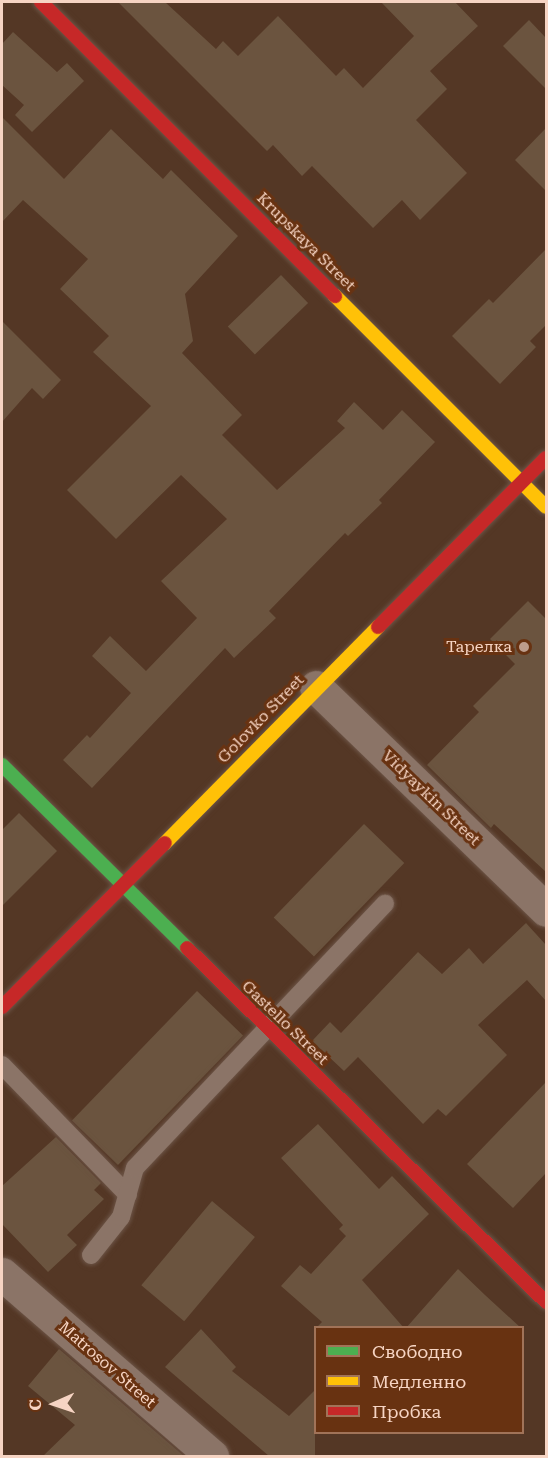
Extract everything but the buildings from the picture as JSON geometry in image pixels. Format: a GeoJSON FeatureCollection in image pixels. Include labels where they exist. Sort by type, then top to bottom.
{"type":"FeatureCollection","features":[{"type":"Feature","properties":{"kind":"street","name":"Krupskaya Street"},"geometry":{"type":"LineString","coordinates":[[41,2],[546,507]]}},
{"type":"Feature","properties":{"kind":"street","name":"Golovko Street"},"geometry":{"type":"LineString","coordinates":[[2,1007],[316,687],[546,458]]}},
{"type":"Feature","properties":{"kind":"street","name":"Vidyaykin Street"},"geometry":{"type":"LineString","coordinates":[[316,687],[546,910]]}},
{"type":"Feature","properties":{"kind":"street","name":"Gastello Street"},"geometry":{"type":"LineString","coordinates":[[2,765],[122,886],[546,1302]]}},
{"type":"Feature","properties":{"kind":"street","name":"Matrosov Street"},"geometry":{"type":"LineString","coordinates":[[2,1274],[212,1456]]}},
{"type":"Feature","properties":{"kind":"lane"},"geometry":{"type":"LineString","coordinates":[[91,1255],[121,1217],[135,1168],[385,904]]}},
{"type":"Feature","properties":{"kind":"lane"},"geometry":{"type":"LineString","coordinates":[[2,1065],[128,1195]]}},
{"type":"Feature","properties":{"kind":"traffic: fast"},"geometry":{"type":"LineString","coordinates":[[2,765],[187,948]]}},
{"type":"Feature","properties":{"kind":"traffic: slow"},"geometry":{"type":"LineString","coordinates":[[335,296],[546,507]]}},
{"type":"Feature","properties":{"kind":"traffic: slow"},"geometry":{"type":"LineString","coordinates":[[165,843],[378,627]]}},
{"type":"Feature","properties":{"kind":"traffic: jam"},"geometry":{"type":"LineString","coordinates":[[41,2],[335,296]]}},
{"type":"Feature","properties":{"kind":"traffic: jam"},"geometry":{"type":"LineString","coordinates":[[378,627],[546,458]]}},
{"type":"Feature","properties":{"kind":"traffic: jam"},"geometry":{"type":"LineString","coordinates":[[2,1007],[165,843]]}},
{"type":"Feature","properties":{"kind":"traffic: jam"},"geometry":{"type":"LineString","coordinates":[[187,948],[546,1302]]}},
{"type":"Feature","properties":{"kind":"place","name":"Тарелка"},"geometry":{"type":"Point","coordinates":[524,647]}}]}
